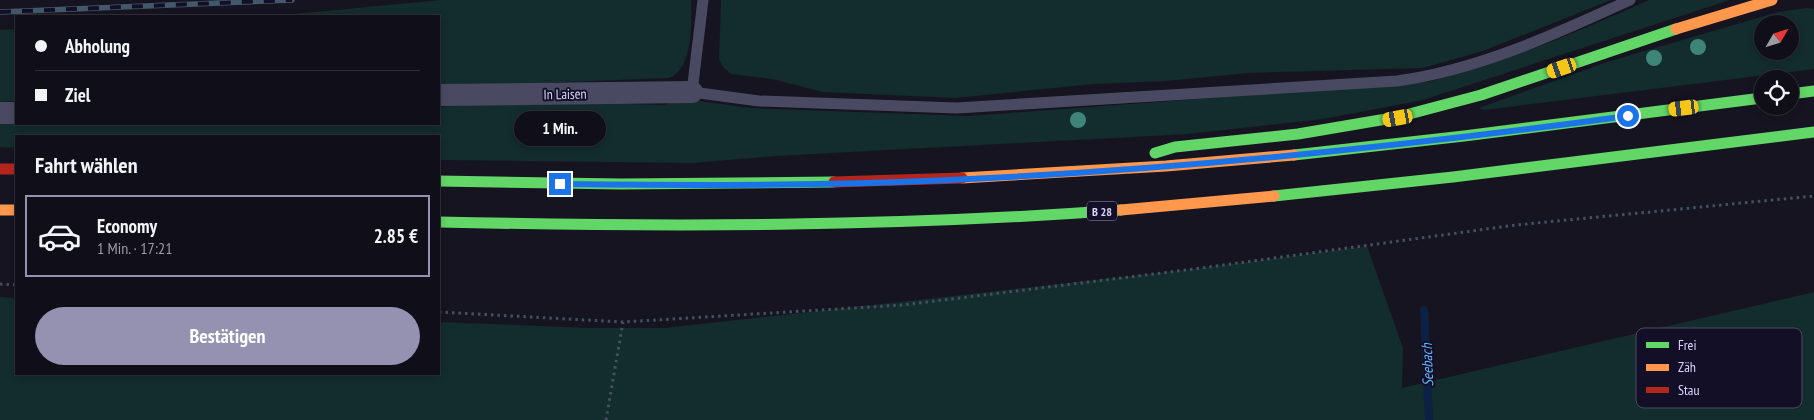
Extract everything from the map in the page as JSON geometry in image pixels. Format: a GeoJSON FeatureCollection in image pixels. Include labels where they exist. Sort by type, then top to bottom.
{"type":"FeatureCollection","features":[{"type":"Feature","properties":{"kind":"highway"},"geometry":{"type":"LineString","coordinates":[[1087,172],[1175,147],[1298,134],[1398,118],[1482,95],[1663,34],[1772,0]]}},
{"type":"Feature","properties":{"kind":"highway"},"geometry":{"type":"LineString","coordinates":[[1799,93],[1814,91]]}},
{"type":"Feature","properties":{"kind":"highway"},"geometry":{"type":"LineString","coordinates":[[440,181],[631,185],[810,184],[906,182],[1087,172],[1371,147],[1754,99]]}},
{"type":"Feature","properties":{"kind":"highway","name":"B 28"},"geometry":{"type":"LineString","coordinates":[[440,222],[678,226],[813,224],[1088,213],[1272,197],[1476,175],[1814,132]]}},
{"type":"Feature","properties":{"kind":"highway"},"geometry":{"type":"LineString","coordinates":[[0,169],[15,169]]}},
{"type":"Feature","properties":{"kind":"highway"},"geometry":{"type":"LineString","coordinates":[[0,210],[15,210]]}},
{"type":"Feature","properties":{"kind":"street","name":"In Laisen"},"geometry":{"type":"LineString","coordinates":[[440,95],[692,92]]}},
{"type":"Feature","properties":{"kind":"street"},"geometry":{"type":"LineString","coordinates":[[0,113],[15,113]]}},
{"type":"Feature","properties":{"kind":"lane"},"geometry":{"type":"LineString","coordinates":[[703,4],[692,92],[758,101],[957,108],[1397,81],[1458,69],[1557,32],[1630,0]]}},
{"type":"Feature","properties":{"kind":"path"},"geometry":{"type":"LineString","coordinates":[[440,312],[623,322],[903,304],[1204,268],[1516,225],[1814,196]]}},
{"type":"Feature","properties":{"kind":"path"},"geometry":{"type":"LineString","coordinates":[[0,284],[15,285]]}},
{"type":"Feature","properties":{"kind":"path"},"geometry":{"type":"LineString","coordinates":[[606,420],[623,322]]}},
{"type":"Feature","properties":{"kind":"green space"},"geometry":{"type":"Polygon","coordinates":[[[441,0],[691,0],[691,32],[687,55],[683,65],[677,73],[669,78],[440,87],[440,15],[284,15],[441,0]]]}},
{"type":"Feature","properties":{"kind":"green space"},"geometry":{"type":"Polygon","coordinates":[[[721,0],[1611,0],[1483,51],[1423,68],[1248,73],[1166,81],[1094,84],[955,98],[823,92],[772,79],[731,74],[723,67],[719,59],[721,0]]]}},
{"type":"Feature","properties":{"kind":"green space"},"geometry":{"type":"Polygon","coordinates":[[[1649,0],[1730,0],[1423,100],[1323,119],[1188,134],[776,156],[692,163],[440,160],[440,135],[15,135],[15,148],[0,147],[0,124],[440,125],[440,107],[520,101],[663,105],[684,99],[751,108],[969,116],[1427,82],[1512,57],[1649,0]]]}},
{"type":"Feature","properties":{"kind":"green space"},"geometry":{"type":"Polygon","coordinates":[[[1807,8],[1814,9],[1814,69],[1799,71],[1754,70],[1754,76],[1484,110],[1479,108],[1607,62],[1754,19],[1754,60],[1799,60],[1799,15],[1768,15],[1807,8]]]}},
{"type":"Feature","properties":{"kind":"green space"},"geometry":{"type":"Polygon","coordinates":[[[15,29],[15,101],[0,102],[0,30],[15,29]]]}},
{"type":"Feature","properties":{"kind":"green space"},"geometry":{"type":"Polygon","coordinates":[[[1367,246],[1403,348],[1402,388],[1636,333],[1636,408],[1802,408],[1802,328],[1660,328],[1814,292],[1814,420],[0,420],[0,297],[15,298],[15,375],[440,375],[440,322],[589,328],[665,328],[1194,269],[1367,246]]]}},
{"type":"Feature","properties":{"kind":"waterway","name":"Seebach"},"geometry":{"type":"LineString","coordinates":[[1424,310],[1429,420]]}},
{"type":"Feature","properties":{"kind":"railway"},"geometry":{"type":"LineString","coordinates":[[0,12],[292,0]]}},
{"type":"Feature","properties":{"kind":"traffic: fast"},"geometry":{"type":"LineString","coordinates":[[1155,153],[1175,147],[1298,134],[1398,117],[1481,95],[1676,29]]}},
{"type":"Feature","properties":{"kind":"traffic: fast"},"geometry":{"type":"LineString","coordinates":[[1799,93],[1814,91]]}},
{"type":"Feature","properties":{"kind":"traffic: fast"},"geometry":{"type":"LineString","coordinates":[[1294,155],[1464,136],[1754,99]]}},
{"type":"Feature","properties":{"kind":"traffic: fast"},"geometry":{"type":"LineString","coordinates":[[1274,196],[1453,177],[1814,132]]}},
{"type":"Feature","properties":{"kind":"traffic: fast"},"geometry":{"type":"LineString","coordinates":[[440,181],[621,184],[834,182]]}},
{"type":"Feature","properties":{"kind":"traffic: fast"},"geometry":{"type":"LineString","coordinates":[[440,222],[609,225],[865,223],[1036,216],[1121,210]]}},
{"type":"Feature","properties":{"kind":"traffic: slow"},"geometry":{"type":"LineString","coordinates":[[1676,29],[1772,0]]}},
{"type":"Feature","properties":{"kind":"traffic: slow"},"geometry":{"type":"LineString","coordinates":[[962,178],[1166,166],[1294,155]]}},
{"type":"Feature","properties":{"kind":"traffic: slow"},"geometry":{"type":"LineString","coordinates":[[1121,210],[1274,196]]}},
{"type":"Feature","properties":{"kind":"traffic: slow"},"geometry":{"type":"LineString","coordinates":[[0,210],[15,210]]}},
{"type":"Feature","properties":{"kind":"traffic: jam"},"geometry":{"type":"LineString","coordinates":[[0,169],[15,169]]}},
{"type":"Feature","properties":{"kind":"traffic: jam"},"geometry":{"type":"LineString","coordinates":[[834,182],[962,178]]}},
{"type":"Feature","properties":{"kind":"route"},"geometry":{"type":"LineString","coordinates":[[560,184],[896,182],[1087,172],[1371,147],[1628,116]]}}]}
